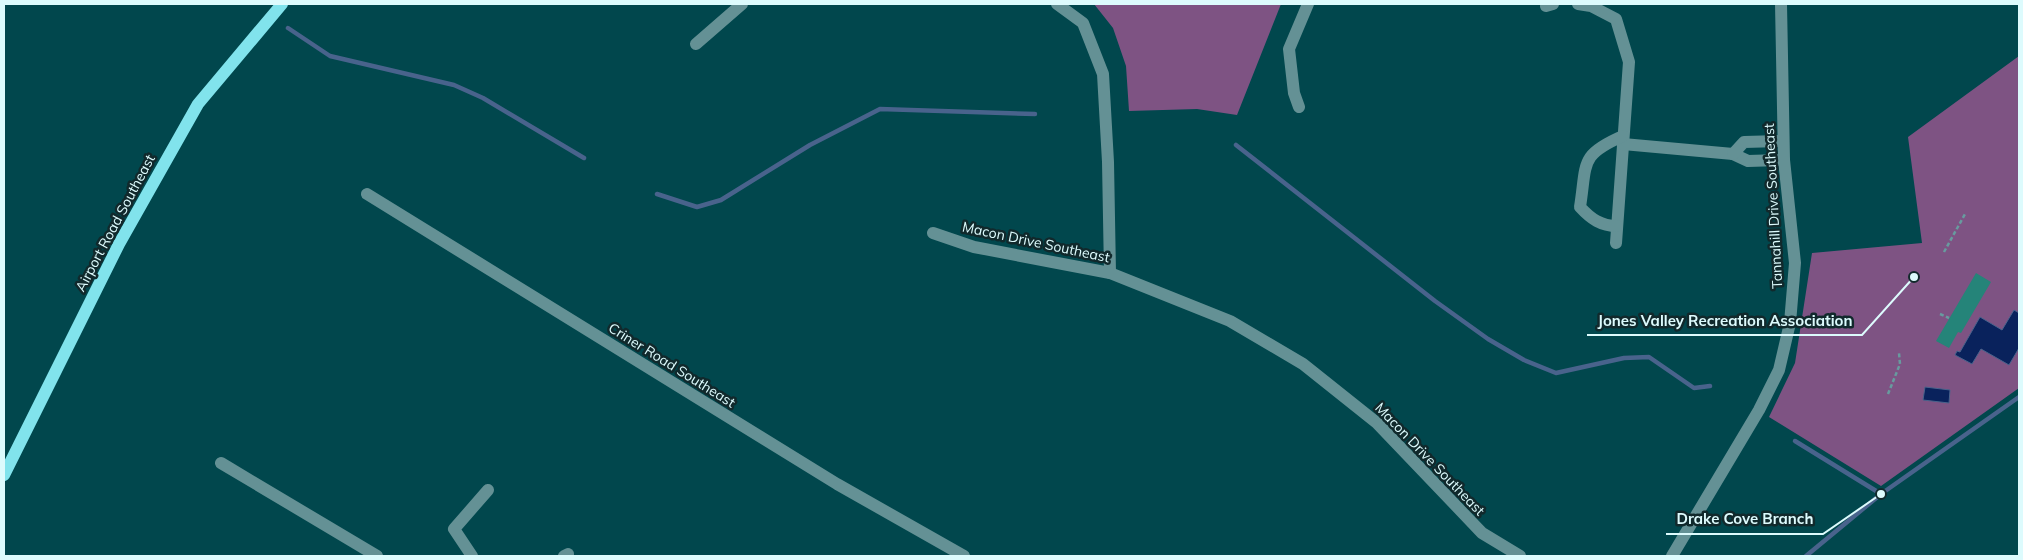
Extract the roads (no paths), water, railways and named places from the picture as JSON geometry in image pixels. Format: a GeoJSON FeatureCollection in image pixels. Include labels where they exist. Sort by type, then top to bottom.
{"type":"FeatureCollection","features":[{"type":"Feature","properties":{"kind":"main road","name":"Airport Road Southeast"},"geometry":{"type":"LineString","coordinates":[[4,475],[119,244],[198,104],[282,4]]}},
{"type":"Feature","properties":{"kind":"street"},"geometry":{"type":"LineString","coordinates":[[696,44],[742,4]]}},
{"type":"Feature","properties":{"kind":"street"},"geometry":{"type":"LineString","coordinates":[[1057,4],[1083,23],[1103,74],[1108,162],[1110,273]]}},
{"type":"Feature","properties":{"kind":"street"},"geometry":{"type":"LineString","coordinates":[[1299,107],[1294,92],[1289,49],[1308,4]]}},
{"type":"Feature","properties":{"kind":"street"},"geometry":{"type":"LineString","coordinates":[[1578,4],[1591,6],[1616,19],[1629,62],[1616,243]]}},
{"type":"Feature","properties":{"kind":"street","name":"Tannahill Drive Southeast"},"geometry":{"type":"LineString","coordinates":[[1672,556],[1760,410],[1778,370],[1790,323],[1794,262],[1783,141],[1781,4]]}},
{"type":"Feature","properties":{"kind":"street"},"geometry":{"type":"LineString","coordinates":[[1617,226],[1607,226],[1591,219],[1580,207],[1587,162],[1592,152],[1623,140],[1733,154],[1748,161],[1784,160]]}},
{"type":"Feature","properties":{"kind":"street"},"geometry":{"type":"LineString","coordinates":[[1733,154],[1744,142],[1783,141]]}},
{"type":"Feature","properties":{"kind":"street","name":"Criner Road Southeast"},"geometry":{"type":"LineString","coordinates":[[367,194],[836,484],[964,556]]}},
{"type":"Feature","properties":{"kind":"street","name":"Macon Drive Southeast"},"geometry":{"type":"LineString","coordinates":[[933,233],[974,247],[1110,273],[1230,321],[1303,364],[1378,423],[1482,534],[1520,556]]}},
{"type":"Feature","properties":{"kind":"street"},"geometry":{"type":"LineString","coordinates":[[221,463],[377,556]]}},
{"type":"Feature","properties":{"kind":"street"},"geometry":{"type":"LineString","coordinates":[[472,556],[454,529],[488,490]]}},
{"type":"Feature","properties":{"kind":"water"},"geometry":{"type":"Polygon","coordinates":[[[2014,310],[2019,313],[2019,348],[2009,365],[1981,349],[1972,364],[1955,355],[1957,351],[1960,352],[1980,317],[2002,330],[2014,310]]]}},
{"type":"Feature","properties":{"kind":"water"},"geometry":{"type":"Polygon","coordinates":[[[1925,387],[1950,390],[1949,403],[1923,400],[1925,387]]]}},
{"type":"Feature","properties":{"kind":"waterway"},"geometry":{"type":"LineString","coordinates":[[288,28],[330,56],[454,85],[483,98],[584,158]]}},
{"type":"Feature","properties":{"kind":"waterway"},"geometry":{"type":"LineString","coordinates":[[657,194],[697,207],[721,200],[810,145],[880,109],[1035,114]]}},
{"type":"Feature","properties":{"kind":"waterway"},"geometry":{"type":"LineString","coordinates":[[1236,145],[1435,301],[1488,339],[1524,360],[1556,373],[1624,358],[1649,357],[1694,388],[1710,386]]}},
{"type":"Feature","properties":{"kind":"waterway"},"geometry":{"type":"LineString","coordinates":[[1806,556],[1881,494],[2019,397]]}},
{"type":"Feature","properties":{"kind":"waterway"},"geometry":{"type":"LineString","coordinates":[[1795,441],[1881,494]]}},
{"type":"Feature","properties":{"kind":"place","name":"Jones Valley Recreation Association"},"geometry":{"type":"Point","coordinates":[1914,277]}},
{"type":"Feature","properties":{"kind":"place","name":"Drake Cove Branch"},"geometry":{"type":"Point","coordinates":[1881,494]}}]}
